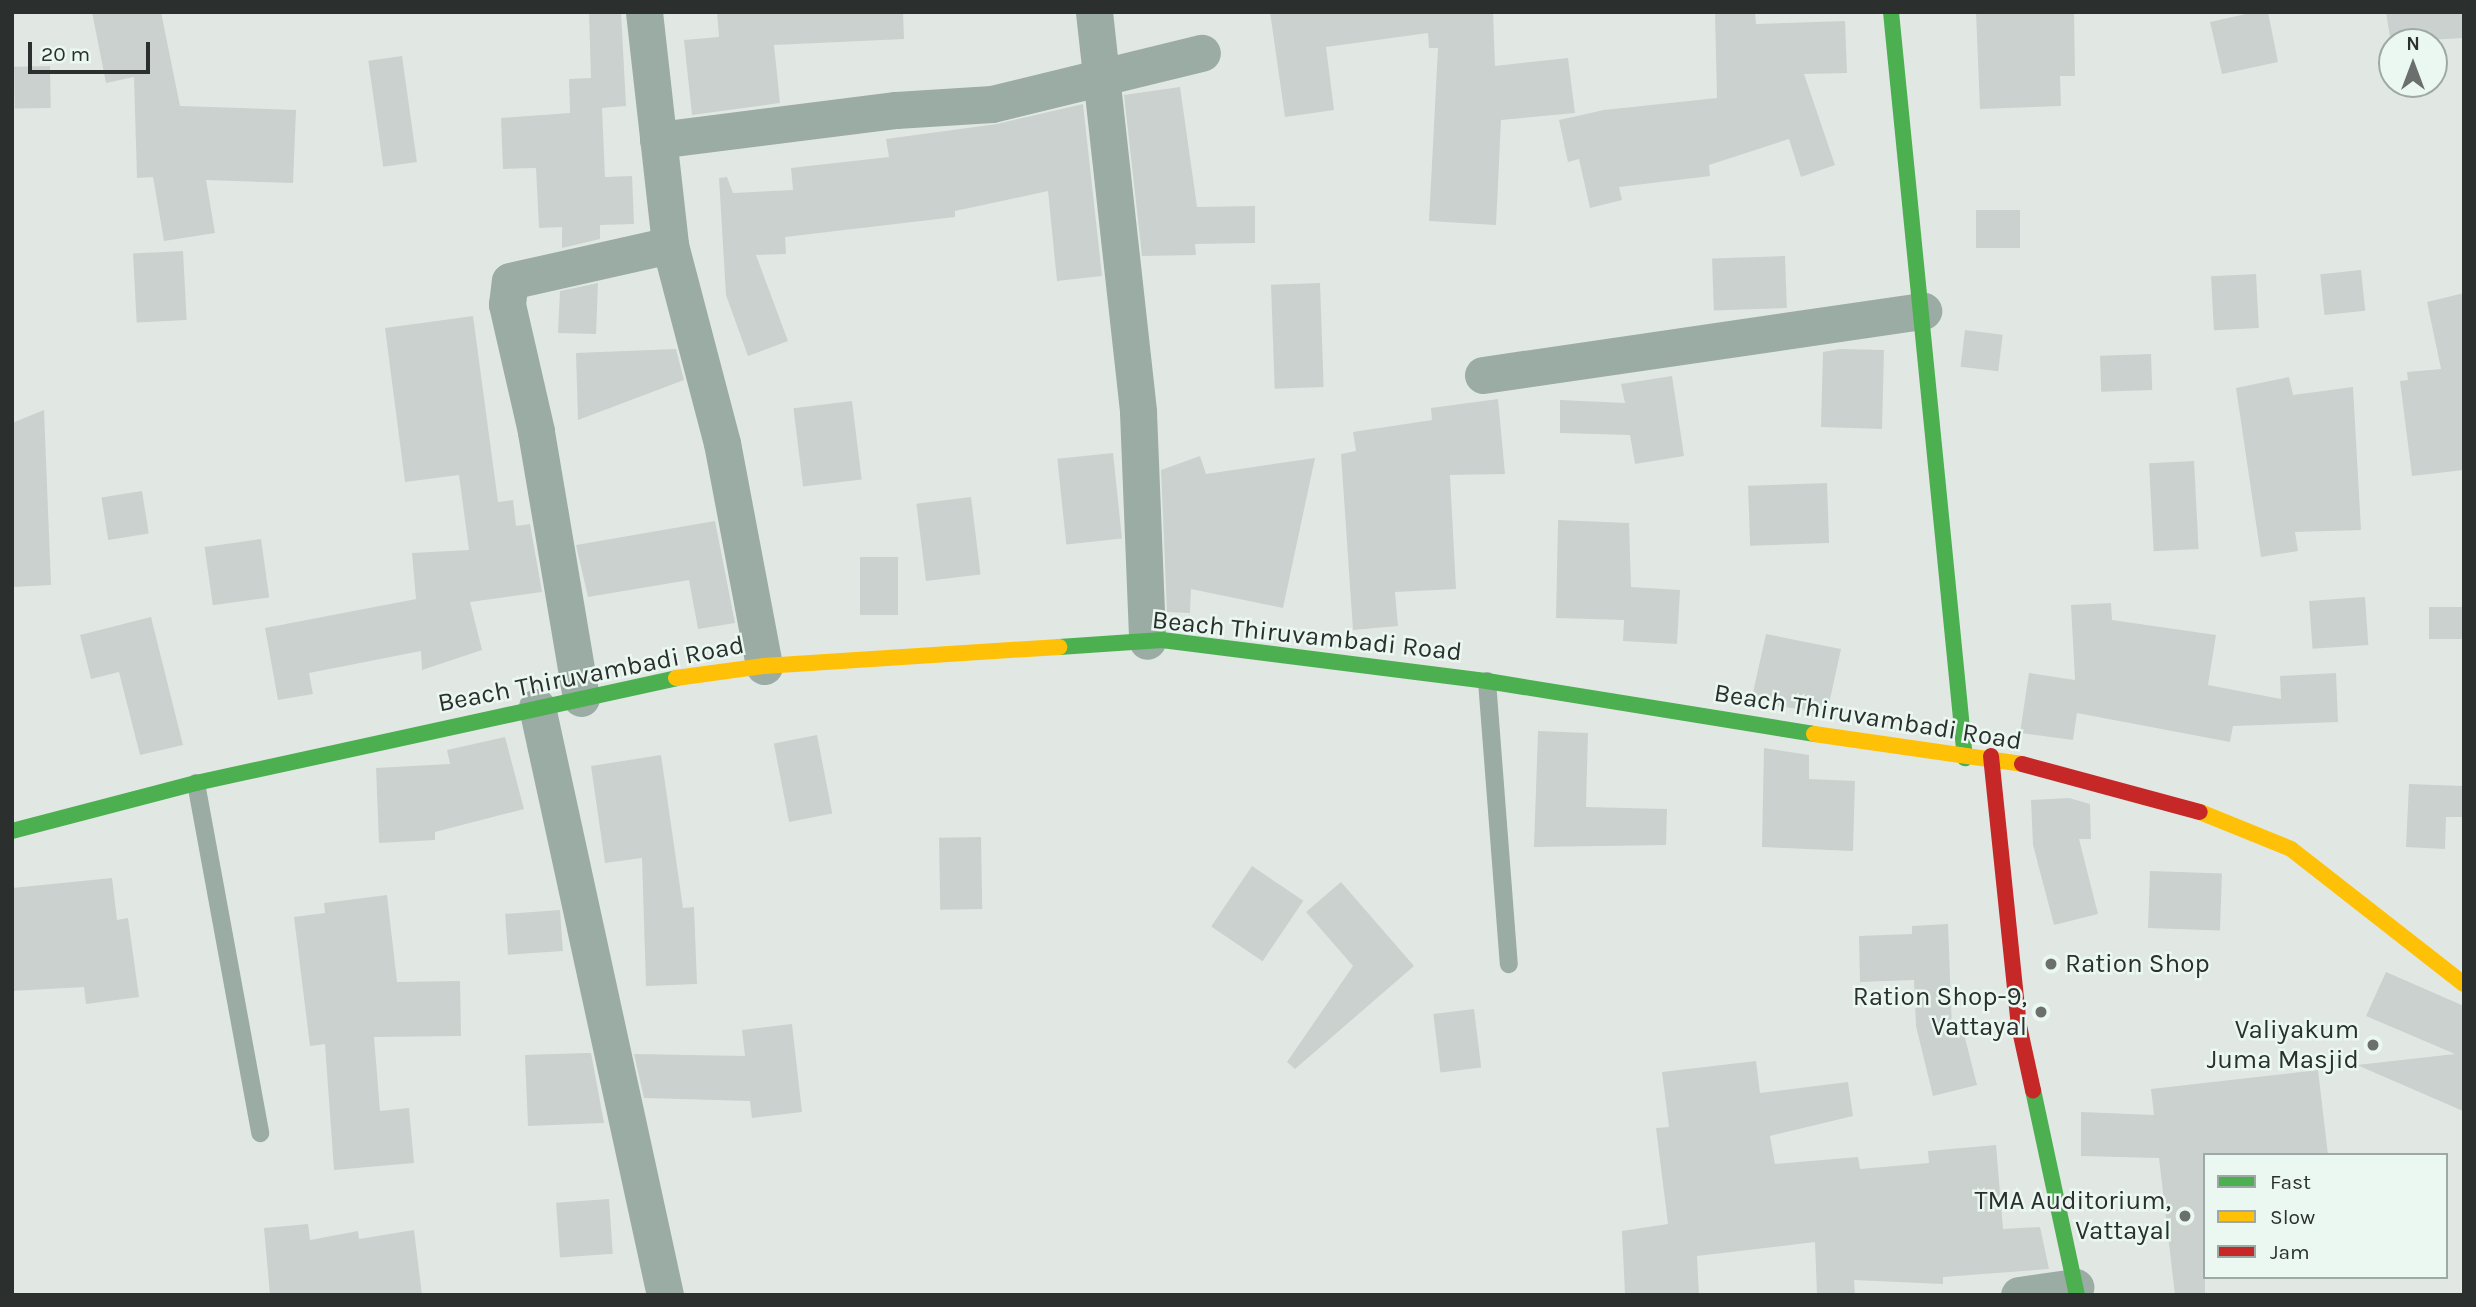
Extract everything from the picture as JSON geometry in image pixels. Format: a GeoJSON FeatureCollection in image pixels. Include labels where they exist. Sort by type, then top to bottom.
{"type":"FeatureCollection","features":[{"type":"Feature","properties":{"kind":"main road"},"geometry":{"type":"LineString","coordinates":[[1891,12],[1923,311],[1965,758]]}},
{"type":"Feature","properties":{"kind":"main road","name":"Beach Thiruvambadi Road"},"geometry":{"type":"LineString","coordinates":[[12,831],[196,782],[682,676],[764,666],[1147,641],[1487,681],[1965,758],[1991,756],[2177,803],[2291,849],[2464,984]]}},
{"type":"Feature","properties":{"kind":"main road"},"geometry":{"type":"LineString","coordinates":[[1991,756],[2019,1026],[2076,1291]]}},
{"type":"Feature","properties":{"kind":"street"},"geometry":{"type":"LineString","coordinates":[[643,12],[670,246],[722,443],[764,666]]}},
{"type":"Feature","properties":{"kind":"street"},"geometry":{"type":"LineString","coordinates":[[1094,12],[1138,412],[1147,641]]}},
{"type":"Feature","properties":{"kind":"street"},"geometry":{"type":"LineString","coordinates":[[658,140],[897,110],[992,104],[1100,81],[1202,53]]}},
{"type":"Feature","properties":{"kind":"street"},"geometry":{"type":"LineString","coordinates":[[581,698],[536,430],[508,304],[510,281],[670,246]]}},
{"type":"Feature","properties":{"kind":"street"},"geometry":{"type":"LineString","coordinates":[[1483,374],[1923,311]]}},
{"type":"Feature","properties":{"kind":"street"},"geometry":{"type":"LineString","coordinates":[[537,707],[665,1295]]}},
{"type":"Feature","properties":{"kind":"street"},"geometry":{"type":"LineString","coordinates":[[2019,1295],[2076,1291]]}},
{"type":"Feature","properties":{"kind":"lane"},"geometry":{"type":"LineString","coordinates":[[1487,681],[1509,964]]}},
{"type":"Feature","properties":{"kind":"lane"},"geometry":{"type":"LineString","coordinates":[[196,782],[260,1133]]}},
{"type":"Feature","properties":{"kind":"building"},"geometry":{"type":"Polygon","coordinates":[[[92,12],[161,12],[180,106],[296,110],[293,183],[206,180],[215,233],[164,241],[153,177],[137,178],[134,77],[106,83],[92,12]]]}},
{"type":"Feature","properties":{"kind":"building"},"geometry":{"type":"Polygon","coordinates":[[[589,12],[621,12],[626,106],[602,108],[605,177],[632,176],[634,224],[600,225],[600,239],[562,248],[562,227],[539,228],[536,168],[503,169],[501,118],[570,113],[569,79],[591,78],[589,12]]]}},
{"type":"Feature","properties":{"kind":"building"},"geometry":{"type":"Polygon","coordinates":[[[717,12],[903,12],[904,39],[774,45],[780,103],[692,115],[684,40],[719,37],[717,12]]]}},
{"type":"Feature","properties":{"kind":"building"},"geometry":{"type":"Polygon","coordinates":[[[1270,12],[1493,12],[1495,66],[1568,58],[1575,113],[1501,120],[1496,225],[1429,221],[1438,48],[1429,48],[1428,33],[1326,47],[1334,110],[1285,117],[1270,12]]]}},
{"type":"Feature","properties":{"kind":"building"},"geometry":{"type":"Polygon","coordinates":[[[1715,12],[1755,12],[1756,24],[1845,21],[1847,73],[1804,74],[1835,165],[1801,177],[1789,139],[1709,165],[1710,176],[1619,187],[1622,200],[1590,208],[1579,159],[1568,162],[1559,120],[1604,110],[1717,98],[1715,12]]]}},
{"type":"Feature","properties":{"kind":"building"},"geometry":{"type":"Polygon","coordinates":[[[1976,12],[2074,12],[2075,76],[2060,76],[2061,106],[1980,109],[1976,12]]]}},
{"type":"Feature","properties":{"kind":"building"},"geometry":{"type":"Polygon","coordinates":[[[2255,12],[2268,12],[2278,62],[2222,74],[2210,22],[2255,12]]]}},
{"type":"Feature","properties":{"kind":"building"},"geometry":{"type":"Polygon","coordinates":[[[2386,12],[2464,12],[2464,38],[2448,39],[2448,28],[2389,28],[2386,12]]]}},
{"type":"Feature","properties":{"kind":"building"},"geometry":{"type":"Polygon","coordinates":[[[402,56],[417,162],[383,167],[368,61],[402,56]]]}},
{"type":"Feature","properties":{"kind":"building"},"geometry":{"type":"Polygon","coordinates":[[[50,66],[51,108],[15,109],[14,67],[50,66]]]}},
{"type":"Feature","properties":{"kind":"building"},"geometry":{"type":"Polygon","coordinates":[[[1180,87],[1197,207],[1255,206],[1255,243],[1195,244],[1196,255],[1142,256],[1124,95],[1180,87]]]}},
{"type":"Feature","properties":{"kind":"building"},"geometry":{"type":"Polygon","coordinates":[[[1083,104],[1102,276],[1057,281],[1048,191],[955,211],[955,217],[785,237],[786,254],[756,255],[788,341],[748,356],[726,295],[719,178],[727,177],[733,193],[793,190],[791,168],[889,157],[886,139],[997,124],[1083,104]]]}},
{"type":"Feature","properties":{"kind":"building"},"geometry":{"type":"Polygon","coordinates":[[[1976,210],[2020,210],[2020,248],[1976,248],[1976,210]]]}},
{"type":"Feature","properties":{"kind":"building"},"geometry":{"type":"Polygon","coordinates":[[[183,251],[187,320],[137,323],[133,254],[183,251]]]}},
{"type":"Feature","properties":{"kind":"building"},"geometry":{"type":"Polygon","coordinates":[[[1785,256],[1787,308],[1714,311],[1712,259],[1785,256]]]}},
{"type":"Feature","properties":{"kind":"building"},"geometry":{"type":"Polygon","coordinates":[[[2361,270],[2365,311],[2325,315],[2320,274],[2361,270]]]}},
{"type":"Feature","properties":{"kind":"building"},"geometry":{"type":"Polygon","coordinates":[[[2256,274],[2259,328],[2214,330],[2211,276],[2256,274]]]}},
{"type":"Feature","properties":{"kind":"building"},"geometry":{"type":"Polygon","coordinates":[[[598,283],[596,334],[558,333],[560,291],[598,283]]]}},
{"type":"Feature","properties":{"kind":"building"},"geometry":{"type":"Polygon","coordinates":[[[1320,283],[1324,387],[1275,389],[1271,285],[1320,283]]]}},
{"type":"Feature","properties":{"kind":"building"},"geometry":{"type":"Polygon","coordinates":[[[2464,293],[2464,470],[2412,476],[2400,381],[2408,380],[2407,372],[2441,369],[2427,302],[2464,293]]]}},
{"type":"Feature","properties":{"kind":"building"},"geometry":{"type":"Polygon","coordinates":[[[473,316],[498,502],[513,500],[516,526],[530,524],[542,592],[470,602],[482,650],[422,670],[421,651],[309,673],[313,694],[278,700],[265,628],[416,599],[412,553],[469,550],[459,475],[405,482],[385,328],[473,316]]]}},
{"type":"Feature","properties":{"kind":"building"},"geometry":{"type":"Polygon","coordinates":[[[1965,330],[2003,335],[1998,371],[1960,367],[1965,330]]]}},
{"type":"Feature","properties":{"kind":"building"},"geometry":{"type":"Polygon","coordinates":[[[676,349],[684,380],[578,420],[576,353],[676,349]]]}},
{"type":"Feature","properties":{"kind":"building"},"geometry":{"type":"Polygon","coordinates":[[[1840,349],[1884,350],[1882,429],[1821,427],[1823,352],[1840,349]]]}},
{"type":"Feature","properties":{"kind":"building"},"geometry":{"type":"Polygon","coordinates":[[[2151,354],[2152,390],[2101,392],[2100,356],[2151,354]]]}},
{"type":"Feature","properties":{"kind":"building"},"geometry":{"type":"Polygon","coordinates":[[[1672,376],[1684,456],[1635,464],[1630,435],[1560,433],[1560,400],[1625,403],[1621,384],[1672,376]]]}},
{"type":"Feature","properties":{"kind":"building"},"geometry":{"type":"Polygon","coordinates":[[[2289,377],[2293,395],[2353,387],[2361,530],[2295,532],[2298,551],[2261,557],[2236,388],[2289,377]]]}},
{"type":"Feature","properties":{"kind":"building"},"geometry":{"type":"Polygon","coordinates":[[[1498,399],[1505,474],[1450,475],[1456,589],[1395,592],[1398,626],[1353,630],[1341,454],[1356,451],[1353,432],[1432,420],[1431,408],[1498,399]]]}},
{"type":"Feature","properties":{"kind":"building"},"geometry":{"type":"Polygon","coordinates":[[[852,401],[862,479],[803,487],[793,408],[852,401]]]}},
{"type":"Feature","properties":{"kind":"building"},"geometry":{"type":"Polygon","coordinates":[[[44,410],[51,585],[12,587],[12,423],[44,410]]]}},
{"type":"Feature","properties":{"kind":"building"},"geometry":{"type":"Polygon","coordinates":[[[1113,453],[1122,539],[1066,544],[1057,459],[1113,453]]]}},
{"type":"Feature","properties":{"kind":"building"},"geometry":{"type":"Polygon","coordinates":[[[1200,456],[1206,474],[1315,458],[1283,608],[1191,589],[1190,613],[1167,612],[1161,470],[1200,456]]]}},
{"type":"Feature","properties":{"kind":"building"},"geometry":{"type":"Polygon","coordinates":[[[2194,461],[2199,549],[2154,551],[2149,463],[2194,461]]]}},
{"type":"Feature","properties":{"kind":"building"},"geometry":{"type":"Polygon","coordinates":[[[1827,483],[1829,543],[1750,546],[1748,486],[1827,483]]]}},
{"type":"Feature","properties":{"kind":"building"},"geometry":{"type":"Polygon","coordinates":[[[142,491],[149,533],[108,540],[102,497],[142,491]]]}},
{"type":"Feature","properties":{"kind":"building"},"geometry":{"type":"Polygon","coordinates":[[[971,497],[981,574],[926,581],[916,504],[971,497]]]}},
{"type":"Feature","properties":{"kind":"building"},"geometry":{"type":"Polygon","coordinates":[[[1558,520],[1629,523],[1631,587],[1680,590],[1677,644],[1623,641],[1624,620],[1556,618],[1558,520]]]}},
{"type":"Feature","properties":{"kind":"building"},"geometry":{"type":"Polygon","coordinates":[[[715,521],[735,623],[698,629],[689,580],[588,597],[576,545],[715,521]]]}},
{"type":"Feature","properties":{"kind":"building"},"geometry":{"type":"Polygon","coordinates":[[[261,539],[269,597],[213,605],[205,547],[261,539]]]}},
{"type":"Feature","properties":{"kind":"building"},"geometry":{"type":"Polygon","coordinates":[[[860,557],[898,557],[898,615],[860,615],[860,557]]]}},
{"type":"Feature","properties":{"kind":"building"},"geometry":{"type":"Polygon","coordinates":[[[2365,597],[2368,645],[2312,649],[2309,601],[2365,597]]]}},
{"type":"Feature","properties":{"kind":"building"},"geometry":{"type":"Polygon","coordinates":[[[2111,603],[2112,620],[2216,635],[2208,685],[2281,699],[2280,676],[2336,673],[2338,722],[2233,726],[2230,742],[2077,713],[2073,740],[2020,733],[2029,673],[2075,680],[2071,605],[2111,603]]]}},
{"type":"Feature","properties":{"kind":"building"},"geometry":{"type":"Polygon","coordinates":[[[2429,607],[2464,607],[2464,639],[2429,639],[2429,607]]]}},
{"type":"Feature","properties":{"kind":"building"},"geometry":{"type":"Polygon","coordinates":[[[151,617],[183,745],[140,755],[119,672],[91,679],[80,635],[151,617]]]}},
{"type":"Feature","properties":{"kind":"building"},"geometry":{"type":"Polygon","coordinates":[[[1766,634],[1841,649],[1827,713],[1765,704],[1765,699],[1752,697],[1766,634]]]}},
{"type":"Feature","properties":{"kind":"building"},"geometry":{"type":"Polygon","coordinates":[[[1538,731],[1588,733],[1586,807],[1667,809],[1666,845],[1534,847],[1538,731]]]}},
{"type":"Feature","properties":{"kind":"building"},"geometry":{"type":"Polygon","coordinates":[[[817,735],[832,814],[789,822],[774,743],[817,735]]]}},
{"type":"Feature","properties":{"kind":"building"},"geometry":{"type":"Polygon","coordinates":[[[505,737],[524,809],[435,832],[435,840],[379,843],[376,768],[450,764],[447,750],[505,737]]]}},
{"type":"Feature","properties":{"kind":"building"},"geometry":{"type":"Polygon","coordinates":[[[1764,748],[1809,755],[1809,779],[1855,781],[1853,851],[1762,847],[1764,748]]]}},
{"type":"Feature","properties":{"kind":"building"},"geometry":{"type":"Polygon","coordinates":[[[661,755],[683,908],[694,907],[697,984],[646,986],[642,858],[605,863],[591,766],[661,755]]]}},
{"type":"Feature","properties":{"kind":"building"},"geometry":{"type":"Polygon","coordinates":[[[2409,784],[2464,786],[2464,817],[2446,817],[2445,849],[2406,847],[2409,784]]]}},
{"type":"Feature","properties":{"kind":"building"},"geometry":{"type":"Polygon","coordinates":[[[2069,798],[2090,804],[2091,839],[2079,839],[2098,914],[2054,925],[2033,845],[2031,800],[2069,798]]]}},
{"type":"Feature","properties":{"kind":"building"},"geometry":{"type":"Polygon","coordinates":[[[981,837],[982,909],[940,910],[939,838],[981,837]]]}},
{"type":"Feature","properties":{"kind":"building"},"geometry":{"type":"Polygon","coordinates":[[[1252,866],[1303,901],[1263,961],[1211,927],[1252,866]]]}},
{"type":"Feature","properties":{"kind":"building"},"geometry":{"type":"Polygon","coordinates":[[[2150,871],[2222,874],[2220,930],[2148,928],[2150,871]]]}},
{"type":"Feature","properties":{"kind":"building"},"geometry":{"type":"Polygon","coordinates":[[[112,878],[117,920],[128,918],[139,997],[86,1004],[84,987],[12,991],[12,888],[112,878]]]}},
{"type":"Feature","properties":{"kind":"building"},"geometry":{"type":"Polygon","coordinates":[[[1341,882],[1414,966],[1295,1069],[1287,1062],[1353,966],[1306,912],[1341,882]]]}},
{"type":"Feature","properties":{"kind":"building"},"geometry":{"type":"Polygon","coordinates":[[[387,895],[397,982],[460,981],[461,1036],[374,1037],[380,1111],[409,1108],[414,1163],[334,1170],[325,1044],[310,1046],[294,917],[325,913],[324,903],[387,895]]]}},
{"type":"Feature","properties":{"kind":"building"},"geometry":{"type":"Polygon","coordinates":[[[560,910],[563,951],[508,955],[505,914],[560,910]]]}},
{"type":"Feature","properties":{"kind":"building"},"geometry":{"type":"Polygon","coordinates":[[[1948,924],[1952,1029],[1962,1026],[1977,1085],[1933,1096],[1916,1026],[1914,980],[1860,982],[1859,936],[1912,934],[1912,926],[1948,924]]]}},
{"type":"Feature","properties":{"kind":"building"},"geometry":{"type":"Polygon","coordinates":[[[2386,972],[2464,1006],[2463,1111],[2357,1065],[2455,1054],[2366,1016],[2386,972]]]}},
{"type":"Feature","properties":{"kind":"building"},"geometry":{"type":"Polygon","coordinates":[[[1474,1009],[1481,1068],[1440,1073],[1433,1014],[1474,1009]]]}},
{"type":"Feature","properties":{"kind":"building"},"geometry":{"type":"Polygon","coordinates":[[[792,1024],[802,1112],[752,1118],[750,1101],[644,1098],[634,1054],[745,1056],[742,1030],[792,1024]]]}},
{"type":"Feature","properties":{"kind":"building"},"geometry":{"type":"Polygon","coordinates":[[[591,1053],[604,1123],[528,1126],[525,1055],[591,1053]]]}},
{"type":"Feature","properties":{"kind":"building"},"geometry":{"type":"Polygon","coordinates":[[[1756,1061],[1760,1093],[1848,1082],[1853,1116],[1770,1136],[1775,1164],[1858,1157],[1860,1169],[1929,1163],[1928,1151],[1996,1145],[2003,1229],[2040,1227],[2049,1269],[1943,1277],[1943,1284],[1854,1280],[1855,1295],[1817,1295],[1815,1242],[1697,1256],[1699,1295],[1625,1295],[1622,1231],[1668,1224],[1656,1128],[1669,1127],[1662,1072],[1756,1061]]]}},
{"type":"Feature","properties":{"kind":"building","name":"TMA Auditorium, Vattayal"},"geometry":{"type":"Polygon","coordinates":[[[2318,1070],[2328,1153],[2203,1153],[2205,1295],[2175,1295],[2159,1158],[2081,1156],[2081,1112],[2154,1115],[2151,1089],[2318,1070]]]}},
{"type":"Feature","properties":{"kind":"building"},"geometry":{"type":"Polygon","coordinates":[[[609,1199],[613,1254],[560,1258],[556,1203],[609,1199]]]}},
{"type":"Feature","properties":{"kind":"building"},"geometry":{"type":"Polygon","coordinates":[[[308,1224],[310,1240],[358,1231],[359,1239],[414,1230],[422,1295],[270,1295],[264,1228],[308,1224]]]}},
{"type":"Feature","properties":{"kind":"traffic: fast"},"geometry":{"type":"LineString","coordinates":[[1891,12],[1965,758]]}},
{"type":"Feature","properties":{"kind":"traffic: fast"},"geometry":{"type":"LineString","coordinates":[[1059,647],[1162,640],[1487,681],[1814,734]]}},
{"type":"Feature","properties":{"kind":"traffic: fast"},"geometry":{"type":"LineString","coordinates":[[12,831],[196,783],[676,678]]}},
{"type":"Feature","properties":{"kind":"traffic: fast"},"geometry":{"type":"LineString","coordinates":[[2033,1090],[2077,1295]]}},
{"type":"Feature","properties":{"kind":"traffic: slow"},"geometry":{"type":"LineString","coordinates":[[676,678],[764,666],[1059,647]]}},
{"type":"Feature","properties":{"kind":"traffic: slow"},"geometry":{"type":"LineString","coordinates":[[1814,734],[2022,764]]}},
{"type":"Feature","properties":{"kind":"traffic: slow"},"geometry":{"type":"LineString","coordinates":[[2200,812],[2291,849],[2464,984]]}},
{"type":"Feature","properties":{"kind":"traffic: jam"},"geometry":{"type":"LineString","coordinates":[[1991,756],[2019,1026],[2033,1090]]}},
{"type":"Feature","properties":{"kind":"traffic: jam"},"geometry":{"type":"LineString","coordinates":[[2022,764],[2200,812]]}},
{"type":"Feature","properties":{"kind":"place","name":"Ration Shop"},"geometry":{"type":"Point","coordinates":[2051,964]}},
{"type":"Feature","properties":{"kind":"place","name":"Ration Shop-9, Vattayal"},"geometry":{"type":"Point","coordinates":[2041,1012]}},
{"type":"Feature","properties":{"kind":"place","name":"Valiyakum Juma Masjid"},"geometry":{"type":"Point","coordinates":[2373,1045]}},
{"type":"Feature","properties":{"kind":"place","name":"TMA Auditorium, Vattayal"},"geometry":{"type":"Point","coordinates":[2185,1216]}}]}
